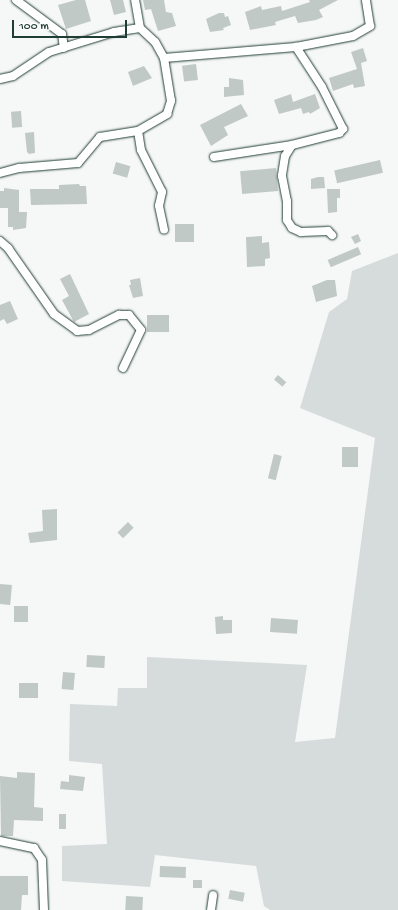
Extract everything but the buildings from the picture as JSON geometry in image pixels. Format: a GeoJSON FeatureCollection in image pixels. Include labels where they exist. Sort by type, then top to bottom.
{"type":"FeatureCollection","features":[{"type":"Feature","properties":{"kind":"street"},"geometry":{"type":"LineString","coordinates":[[16,0],[62,34],[64,48]]}},
{"type":"Feature","properties":{"kind":"street"},"geometry":{"type":"LineString","coordinates":[[0,173],[19,168],[78,164],[100,137],[138,131],[167,114],[171,100],[164,58],[155,42],[140,28],[135,0]]}},
{"type":"Feature","properties":{"kind":"street"},"geometry":{"type":"LineString","coordinates":[[164,58],[296,47],[353,36],[370,26],[366,0]]}},
{"type":"Feature","properties":{"kind":"street"},"geometry":{"type":"LineString","coordinates":[[0,79],[13,76],[50,52],[114,32],[140,28]]}},
{"type":"Feature","properties":{"kind":"street"},"geometry":{"type":"LineString","coordinates":[[214,157],[292,145],[339,133],[343,129],[322,87],[296,47]]}},
{"type":"Feature","properties":{"kind":"street"},"geometry":{"type":"LineString","coordinates":[[138,131],[141,150],[162,192],[159,206],[164,229]]}},
{"type":"Feature","properties":{"kind":"street"},"geometry":{"type":"LineString","coordinates":[[292,145],[285,156],[282,176],[287,201],[287,220],[292,228],[301,232],[328,231],[332,236]]}},
{"type":"Feature","properties":{"kind":"street"},"geometry":{"type":"LineString","coordinates":[[0,242],[8,248],[54,314],[77,331],[89,330],[119,315],[129,315],[142,330],[123,368]]}},
{"type":"Feature","properties":{"kind":"street"},"geometry":{"type":"LineString","coordinates":[[0,841],[34,848],[42,860],[44,910]]}},
{"type":"Feature","properties":{"kind":"street"},"geometry":{"type":"LineString","coordinates":[[212,910],[213,895]]}},
{"type":"Feature","properties":{"kind":"shaded area"},"geometry":{"type":"Polygon","coordinates":[[[398,253],[398,910],[270,910],[264,906],[256,866],[155,855],[150,887],[62,881],[62,846],[107,844],[102,764],[69,761],[70,704],[117,706],[118,688],[147,688],[147,657],[307,665],[295,742],[335,738],[375,438],[300,408],[329,312],[347,299],[352,271],[398,253]]]}}]}
